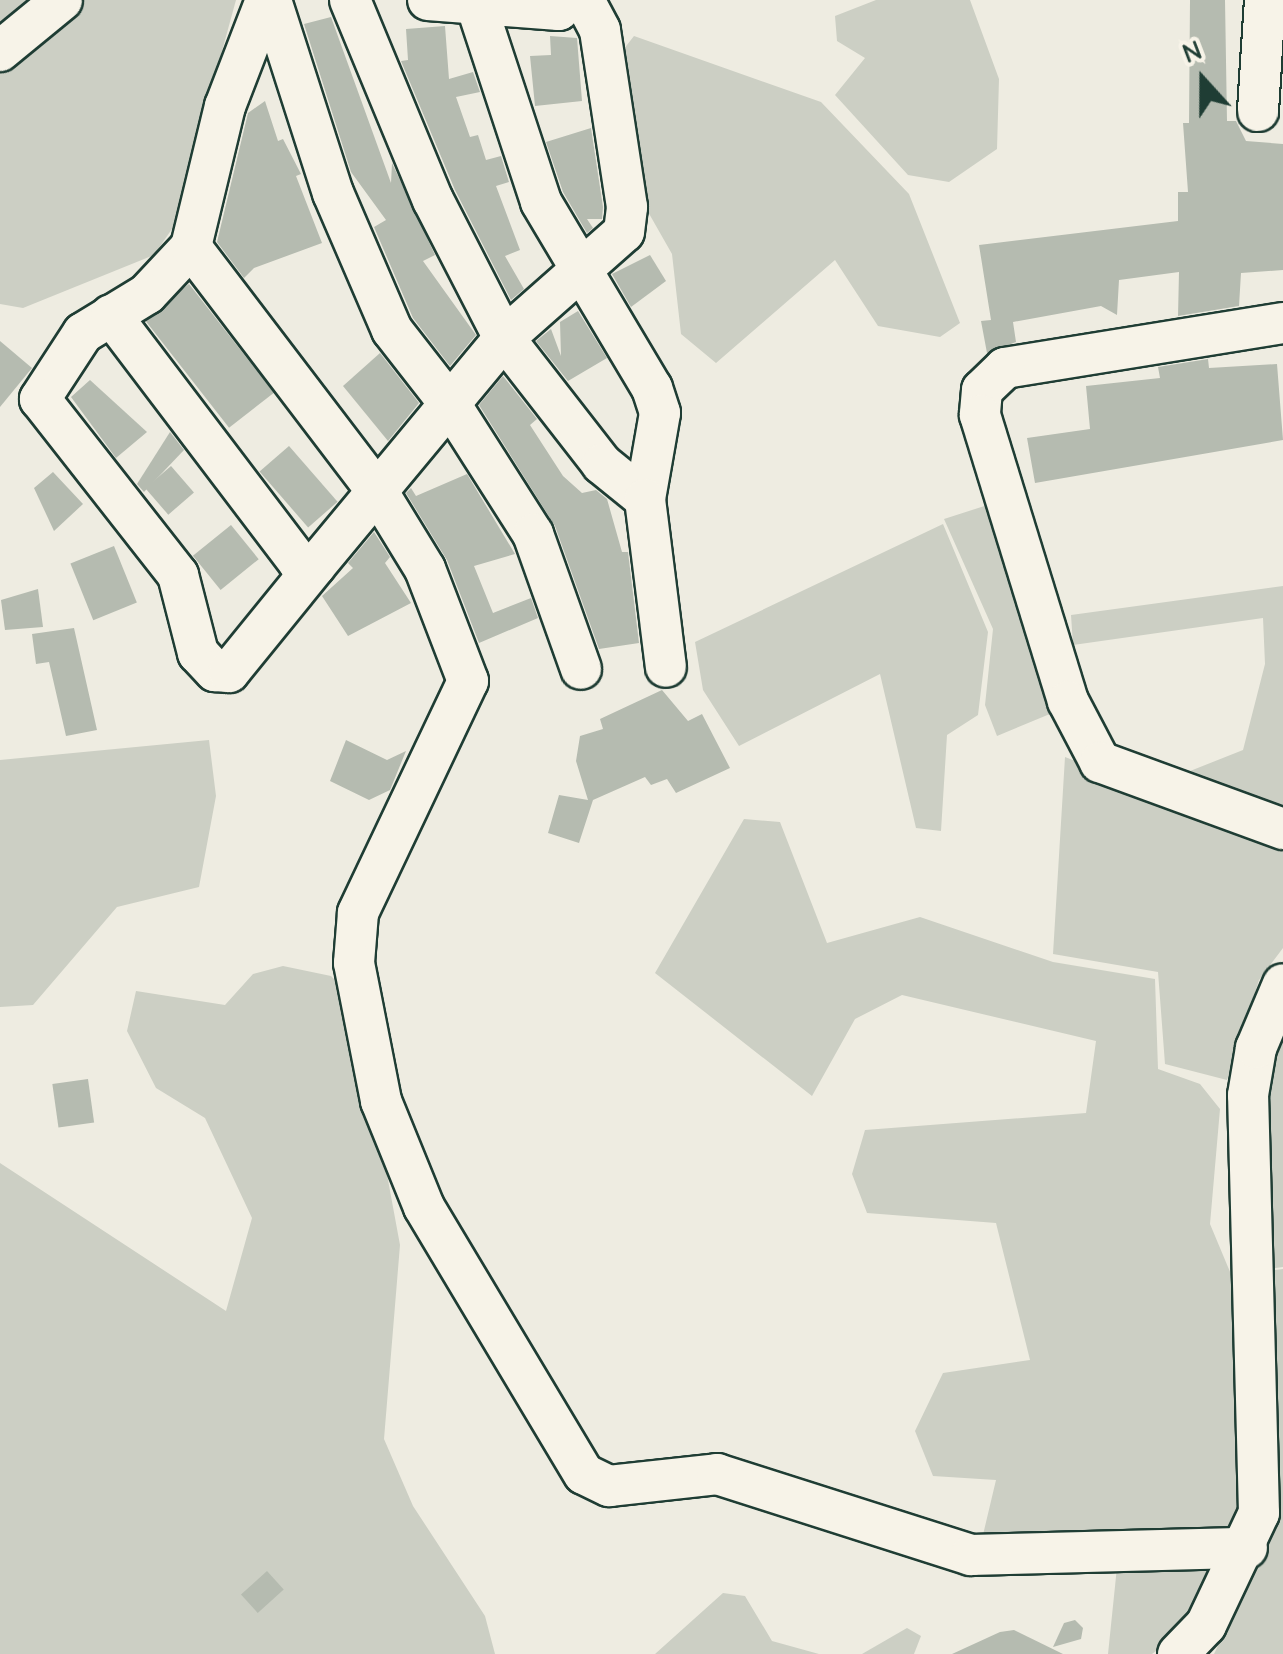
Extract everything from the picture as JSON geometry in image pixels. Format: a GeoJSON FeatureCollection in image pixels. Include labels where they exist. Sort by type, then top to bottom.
{"type":"FeatureCollection","features":[{"type":"Feature","properties":{"kind":"street"},"geometry":{"type":"LineString","coordinates":[[0,51],[62,0]]}},
{"type":"Feature","properties":{"kind":"street"},"geometry":{"type":"LineString","coordinates":[[268,0],[225,106],[191,248],[148,294],[112,315],[65,352],[40,398],[178,575],[198,653],[214,671],[229,672],[452,408],[504,338],[624,232],[627,206],[600,30],[584,0]]}},
{"type":"Feature","properties":{"kind":"street"},"geometry":{"type":"LineString","coordinates":[[268,0],[332,193],[392,330],[452,408],[532,534],[581,668]]}},
{"type":"Feature","properties":{"kind":"street"},"geometry":{"type":"LineString","coordinates":[[350,0],[434,200],[504,338],[602,464],[646,498]]}},
{"type":"Feature","properties":{"kind":"street"},"geometry":{"type":"LineString","coordinates":[[428,0],[558,10],[567,0]]}},
{"type":"Feature","properties":{"kind":"street"},"geometry":{"type":"LineString","coordinates":[[1258,111],[1264,0]]}},
{"type":"Feature","properties":{"kind":"street"},"geometry":{"type":"LineString","coordinates":[[476,4],[541,202],[652,388],[660,413],[646,498],[666,668]]}},
{"type":"Feature","properties":{"kind":"street"},"geometry":{"type":"LineString","coordinates":[[191,248],[379,494],[425,568],[468,681],[358,913],[354,963],[381,1101],[424,1207],[584,1474],[610,1486],[717,1474],[972,1555],[1247,1548]]}},
{"type":"Feature","properties":{"kind":"street"},"geometry":{"type":"LineString","coordinates":[[112,315],[299,563],[315,566]]}},
{"type":"Feature","properties":{"kind":"street"},"geometry":{"type":"LineString","coordinates":[[1283,323],[1004,368],[982,390],[980,415],[1068,701],[1100,762],[1283,829]]}},
{"type":"Feature","properties":{"kind":"street"},"geometry":{"type":"LineString","coordinates":[[1178,1654],[1206,1625],[1247,1548],[1259,1513],[1248,1095],[1256,1048],[1283,984]]}},
{"type":"Feature","properties":{"kind":"shaded area"},"geometry":{"type":"Polygon","coordinates":[[[0,0],[236,0],[174,226],[154,255],[23,308],[0,304],[0,0]]]}},
{"type":"Feature","properties":{"kind":"shaded area"},"geometry":{"type":"Polygon","coordinates":[[[876,0],[970,0],[999,79],[997,149],[949,182],[908,175],[835,95],[865,58],[837,41],[835,16],[876,0]]]}},
{"type":"Feature","properties":{"kind":"shaded area"},"geometry":{"type":"Polygon","coordinates":[[[634,36],[821,102],[909,194],[960,323],[940,337],[878,326],[835,260],[716,363],[681,334],[672,254],[639,196],[616,59],[634,36]]]}},
{"type":"Feature","properties":{"kind":"shaded area"},"geometry":{"type":"Polygon","coordinates":[[[1000,501],[1062,709],[997,736],[985,705],[993,629],[944,519],[1000,501]]]}},
{"type":"Feature","properties":{"kind":"shaded area"},"geometry":{"type":"Polygon","coordinates":[[[943,524],[988,632],[978,715],[947,735],[941,831],[916,828],[880,674],[739,746],[703,690],[695,642],[943,524]]]}},
{"type":"Feature","properties":{"kind":"shaded area"},"geometry":{"type":"Polygon","coordinates":[[[1283,586],[1283,813],[1180,775],[1243,750],[1265,664],[1263,618],[1073,645],[1071,615],[1283,586]]]}},
{"type":"Feature","properties":{"kind":"shaded area"},"geometry":{"type":"Polygon","coordinates":[[[209,740],[216,796],[199,887],[117,907],[33,1005],[0,1007],[0,760],[209,740]]]}},
{"type":"Feature","properties":{"kind":"shaded area"},"geometry":{"type":"Polygon","coordinates":[[[1065,757],[1283,842],[1283,948],[1259,980],[1227,1080],[1165,1064],[1158,972],[1053,954],[1065,757]]]}},
{"type":"Feature","properties":{"kind":"shaded area"},"geometry":{"type":"Polygon","coordinates":[[[744,819],[780,822],[827,943],[920,917],[1053,962],[1155,979],[1158,1069],[1200,1084],[1220,1109],[1210,1224],[1233,1279],[1242,1520],[1180,1633],[1152,1654],[1108,1654],[1120,1538],[982,1539],[996,1480],[933,1476],[915,1431],[943,1373],[1030,1360],[996,1223],[867,1213],[852,1174],[865,1130],[1086,1113],[1096,1041],[902,995],[855,1019],[812,1096],[655,973],[744,819]]]}},
{"type":"Feature","properties":{"kind":"shaded area"},"geometry":{"type":"Polygon","coordinates":[[[283,966],[331,976],[355,1001],[400,1245],[384,1439],[413,1506],[485,1616],[495,1654],[0,1654],[0,1163],[226,1311],[252,1218],[205,1118],[156,1088],[127,1031],[136,991],[225,1005],[253,974],[283,966]]]}},
{"type":"Feature","properties":{"kind":"shaded area"},"geometry":{"type":"Polygon","coordinates":[[[1283,1033],[1283,1267],[1267,1269],[1265,1090],[1283,1033]]]}},
{"type":"Feature","properties":{"kind":"shaded area"},"geometry":{"type":"Polygon","coordinates":[[[1283,1269],[1283,1654],[1214,1654],[1279,1519],[1269,1271],[1283,1269]]]}},
{"type":"Feature","properties":{"kind":"shaded area"},"geometry":{"type":"Polygon","coordinates":[[[723,1593],[745,1596],[772,1641],[819,1654],[655,1654],[723,1593]]]}},
{"type":"Feature","properties":{"kind":"shaded area"},"geometry":{"type":"Polygon","coordinates":[[[907,1628],[921,1636],[914,1654],[862,1654],[907,1628]]]}},
{"type":"Feature","properties":{"kind":"building"},"geometry":{"type":"Polygon","coordinates":[[[1190,0],[1225,0],[1227,121],[1236,121],[1246,141],[1283,144],[1283,270],[1241,273],[1239,306],[1178,316],[1179,272],[1119,280],[1117,315],[1101,306],[1013,322],[1016,342],[987,353],[981,321],[991,320],[979,245],[1178,221],[1178,192],[1188,192],[1183,123],[1189,123],[1190,0]]]}},
{"type":"Feature","properties":{"kind":"building"},"geometry":{"type":"Polygon","coordinates":[[[331,17],[391,183],[392,163],[435,255],[423,261],[476,335],[450,366],[413,318],[374,227],[386,220],[351,172],[304,24],[331,17]]]}},
{"type":"Feature","properties":{"kind":"building"},"geometry":{"type":"Polygon","coordinates":[[[445,26],[449,79],[473,72],[480,92],[456,97],[470,137],[478,135],[486,160],[501,156],[509,182],[496,186],[520,250],[505,256],[524,289],[511,300],[455,190],[401,61],[408,60],[406,29],[445,26]]]}},
{"type":"Feature","properties":{"kind":"building"},"geometry":{"type":"Polygon","coordinates":[[[550,36],[577,38],[582,101],[535,106],[530,56],[551,55],[550,36]]]}},
{"type":"Feature","properties":{"kind":"building"},"geometry":{"type":"Polygon","coordinates":[[[265,101],[278,141],[283,139],[301,174],[296,176],[322,243],[254,268],[244,278],[217,242],[248,113],[265,101]]]}},
{"type":"Feature","properties":{"kind":"building"},"geometry":{"type":"Polygon","coordinates":[[[591,128],[603,207],[602,219],[587,219],[593,228],[587,233],[563,192],[546,142],[591,128]]]}},
{"type":"Feature","properties":{"kind":"building"},"geometry":{"type":"Polygon","coordinates":[[[650,255],[666,281],[631,307],[612,274],[650,255]]]}},
{"type":"Feature","properties":{"kind":"building"},"geometry":{"type":"Polygon","coordinates":[[[189,284],[274,393],[229,428],[144,319],[189,284]]]}},
{"type":"Feature","properties":{"kind":"building"},"geometry":{"type":"Polygon","coordinates":[[[578,311],[607,358],[568,381],[536,341],[551,329],[561,356],[560,322],[578,311]]]}},
{"type":"Feature","properties":{"kind":"building"},"geometry":{"type":"Polygon","coordinates":[[[0,341],[32,368],[0,407],[0,341]]]}},
{"type":"Feature","properties":{"kind":"building"},"geometry":{"type":"Polygon","coordinates":[[[380,353],[419,403],[388,441],[343,386],[380,353]]]}},
{"type":"Feature","properties":{"kind":"building"},"geometry":{"type":"Polygon","coordinates":[[[1208,359],[1209,368],[1277,364],[1283,440],[1035,483],[1027,438],[1090,429],[1086,386],[1160,378],[1158,367],[1208,359]]]}},
{"type":"Feature","properties":{"kind":"building"},"geometry":{"type":"Polygon","coordinates":[[[503,376],[537,419],[530,425],[563,476],[582,493],[596,490],[607,499],[622,552],[628,552],[639,643],[599,649],[555,526],[479,405],[503,376]]]}},
{"type":"Feature","properties":{"kind":"building"},"geometry":{"type":"Polygon","coordinates":[[[90,380],[147,432],[116,458],[71,397],[90,380]]]}},
{"type":"Feature","properties":{"kind":"building"},"geometry":{"type":"Polygon","coordinates":[[[170,432],[184,450],[144,492],[137,484],[170,432]]]}},
{"type":"Feature","properties":{"kind":"building"},"geometry":{"type":"Polygon","coordinates":[[[289,446],[338,502],[308,527],[260,472],[289,446]]]}},
{"type":"Feature","properties":{"kind":"building"},"geometry":{"type":"Polygon","coordinates":[[[171,466],[194,492],[168,515],[145,488],[171,466]]]}},
{"type":"Feature","properties":{"kind":"building"},"geometry":{"type":"Polygon","coordinates":[[[53,472],[83,504],[54,531],[34,488],[53,472]]]}},
{"type":"Feature","properties":{"kind":"building"},"geometry":{"type":"Polygon","coordinates":[[[467,474],[515,554],[474,566],[493,613],[531,598],[538,618],[479,643],[447,560],[406,493],[411,488],[416,496],[467,474]]]}},
{"type":"Feature","properties":{"kind":"building"},"geometry":{"type":"Polygon","coordinates":[[[231,525],[259,559],[221,590],[193,556],[231,525]]]}},
{"type":"Feature","properties":{"kind":"building"},"geometry":{"type":"Polygon","coordinates":[[[374,532],[390,557],[385,563],[411,603],[348,636],[322,596],[353,568],[348,563],[374,532]]]}},
{"type":"Feature","properties":{"kind":"building"},"geometry":{"type":"Polygon","coordinates":[[[114,546],[137,603],[93,620],[70,564],[114,546]]]}},
{"type":"Feature","properties":{"kind":"building"},"geometry":{"type":"Polygon","coordinates":[[[38,589],[43,627],[5,630],[1,600],[38,589]]]}},
{"type":"Feature","properties":{"kind":"building"},"geometry":{"type":"Polygon","coordinates":[[[74,628],[97,730],[66,736],[49,662],[36,664],[32,634],[74,628]]]}},
{"type":"Feature","properties":{"kind":"building"},"geometry":{"type":"Polygon","coordinates":[[[662,690],[688,721],[702,714],[730,768],[676,793],[667,779],[651,785],[645,777],[593,800],[579,843],[548,833],[559,795],[588,800],[576,761],[580,736],[603,729],[600,719],[662,690]]]}},
{"type":"Feature","properties":{"kind":"building"},"geometry":{"type":"Polygon","coordinates":[[[346,740],[387,760],[406,751],[390,790],[369,800],[330,781],[346,740]]]}},
{"type":"Feature","properties":{"kind":"building"},"geometry":{"type":"Polygon","coordinates":[[[88,1079],[94,1123],[58,1128],[52,1084],[88,1079]]]}},
{"type":"Feature","properties":{"kind":"building"},"geometry":{"type":"Polygon","coordinates":[[[267,1571],[284,1590],[258,1613],[241,1594],[267,1571]]]}},
{"type":"Feature","properties":{"kind":"building"},"geometry":{"type":"Polygon","coordinates":[[[1075,1620],[1083,1628],[1081,1639],[1053,1647],[1064,1623],[1075,1620]]]}},
{"type":"Feature","properties":{"kind":"building"},"geometry":{"type":"Polygon","coordinates":[[[1014,1630],[1063,1654],[952,1654],[1000,1632],[1014,1630]]]}}]}
